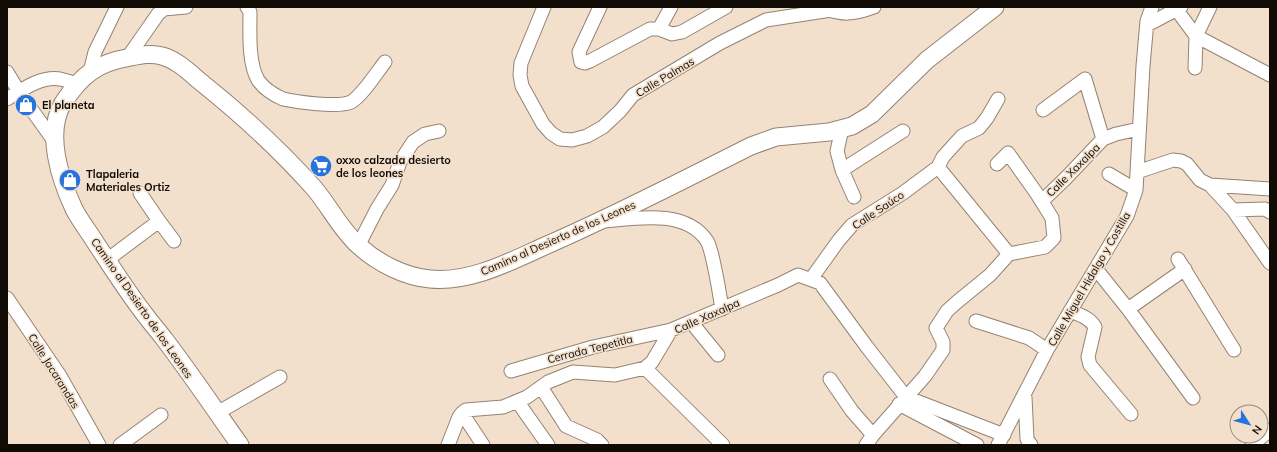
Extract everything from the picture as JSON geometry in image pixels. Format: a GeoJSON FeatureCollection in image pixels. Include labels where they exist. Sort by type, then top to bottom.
{"type":"FeatureCollection","features":[{"type":"Feature","properties":{"kind":"main road","name":"Camino al Desierto de los Leones"},"geometry":{"type":"LineString","coordinates":[[240,445],[166,341],[144,314],[75,210],[58,163],[54,141],[55,125],[60,110],[76,84],[90,72],[111,61],[128,57],[153,55],[162,56],[173,60],[219,96],[267,140],[316,190],[344,230],[358,246],[387,265],[415,277],[438,280],[456,279],[500,266],[601,222],[751,146],[776,137],[829,132],[852,126],[872,114],[927,60],[995,7]]}},
{"type":"Feature","properties":{"kind":"street"},"geometry":{"type":"LineString","coordinates":[[90,72],[95,52],[118,7]]}},
{"type":"Feature","properties":{"kind":"street"},"geometry":{"type":"LineString","coordinates":[[128,57],[158,14],[164,9],[186,7]]}},
{"type":"Feature","properties":{"kind":"street"},"geometry":{"type":"LineString","coordinates":[[247,7],[250,12],[252,61],[258,80],[283,99],[343,104],[351,101],[366,87],[385,62]]}},
{"type":"Feature","properties":{"kind":"street","name":"Calle Palmas"},"geometry":{"type":"LineString","coordinates":[[544,7],[520,63],[522,86],[543,124],[560,139],[572,140],[587,136],[604,128],[633,96],[720,44],[766,20],[825,9],[839,13],[856,13],[874,7]]}},
{"type":"Feature","properties":{"kind":"street"},"geometry":{"type":"LineString","coordinates":[[600,7],[579,52],[581,62],[585,63],[590,61],[650,29],[660,29],[672,34],[682,32],[726,7]]}},
{"type":"Feature","properties":{"kind":"street"},"geometry":{"type":"LineString","coordinates":[[660,29],[671,7]]}},
{"type":"Feature","properties":{"kind":"street","name":"Calle Miguel Hidalgo y Costilla"},"geometry":{"type":"LineString","coordinates":[[1001,440],[1047,350],[1127,216],[1136,190],[1147,25],[1152,7]]}},
{"type":"Feature","properties":{"kind":"street"},"geometry":{"type":"LineString","coordinates":[[1195,68],[1196,36],[1210,7]]}},
{"type":"Feature","properties":{"kind":"street"},"geometry":{"type":"LineString","coordinates":[[1147,25],[1178,8],[1196,36],[1270,75]]}},
{"type":"Feature","properties":{"kind":"street"},"geometry":{"type":"LineString","coordinates":[[7,72],[19,92],[54,141]]}},
{"type":"Feature","properties":{"kind":"street"},"geometry":{"type":"LineString","coordinates":[[7,99],[43,80],[52,78],[61,79],[76,84]]}},
{"type":"Feature","properties":{"kind":"street"},"geometry":{"type":"LineString","coordinates":[[1043,110],[1085,79],[1103,139]]}},
{"type":"Feature","properties":{"kind":"street","name":"Calle Saúco"},"geometry":{"type":"LineString","coordinates":[[810,280],[839,240],[852,225],[903,193],[938,167],[943,157],[962,136],[979,128],[987,118],[998,99]]}},
{"type":"Feature","properties":{"kind":"street"},"geometry":{"type":"LineString","coordinates":[[842,129],[837,151],[842,170],[854,197]]}},
{"type":"Feature","properties":{"kind":"street","name":"Calle Xaxalpa"},"geometry":{"type":"LineString","coordinates":[[1009,254],[1045,247],[1054,238],[1052,218],[1042,201],[1103,139],[1116,134],[1139,129]]}},
{"type":"Feature","properties":{"kind":"street"},"geometry":{"type":"LineString","coordinates":[[358,246],[377,209],[392,185],[400,162],[413,142],[426,134],[439,131]]}},
{"type":"Feature","properties":{"kind":"street"},"geometry":{"type":"LineString","coordinates":[[842,170],[903,131]]}},
{"type":"Feature","properties":{"kind":"street"},"geometry":{"type":"LineString","coordinates":[[997,164],[1008,153],[1042,201]]}},
{"type":"Feature","properties":{"kind":"street"},"geometry":{"type":"LineString","coordinates":[[1137,172],[1173,160],[1181,161],[1187,164],[1200,180],[1210,185],[1233,210],[1270,262]]}},
{"type":"Feature","properties":{"kind":"street"},"geometry":{"type":"LineString","coordinates":[[830,379],[869,440],[925,376],[943,350],[942,342],[936,328],[940,321],[957,302],[990,275],[1009,254],[938,167]]}},
{"type":"Feature","properties":{"kind":"street"},"geometry":{"type":"LineString","coordinates":[[1109,174],[1136,190]]}},
{"type":"Feature","properties":{"kind":"street"},"geometry":{"type":"LineString","coordinates":[[1210,185],[1270,189]]}},
{"type":"Feature","properties":{"kind":"street"},"geometry":{"type":"LineString","coordinates":[[140,193],[158,221],[174,241]]}},
{"type":"Feature","properties":{"kind":"street"},"geometry":{"type":"LineString","coordinates":[[1233,210],[1264,209],[1270,212]]}},
{"type":"Feature","properties":{"kind":"street"},"geometry":{"type":"LineString","coordinates":[[601,222],[640,218],[676,219],[693,226],[707,241],[717,272],[722,309]]}},
{"type":"Feature","properties":{"kind":"street"},"geometry":{"type":"LineString","coordinates":[[107,260],[158,221]]}},
{"type":"Feature","properties":{"kind":"street"},"geometry":{"type":"LineString","coordinates":[[1128,309],[1182,264],[1234,350]]}},
{"type":"Feature","properties":{"kind":"street"},"geometry":{"type":"LineString","coordinates":[[1096,269],[1128,309],[1193,398]]}},
{"type":"Feature","properties":{"kind":"street","name":"Calle Xaxalpa"},"geometry":{"type":"LineString","coordinates":[[645,368],[652,362],[671,330],[798,275],[820,283],[867,347],[903,400],[1001,440]]}},
{"type":"Feature","properties":{"kind":"street","name":"Calle Jacarandas"},"geometry":{"type":"LineString","coordinates":[[7,298],[60,376],[99,445]]}},
{"type":"Feature","properties":{"kind":"street"},"geometry":{"type":"LineString","coordinates":[[1070,311],[1086,317],[1093,323],[1095,327],[1088,357],[1090,365],[1131,414]]}},
{"type":"Feature","properties":{"kind":"street"},"geometry":{"type":"LineString","coordinates":[[976,321],[1029,338],[1047,350]]}},
{"type":"Feature","properties":{"kind":"street"},"geometry":{"type":"LineString","coordinates":[[691,322],[718,355]]}},
{"type":"Feature","properties":{"kind":"street","name":"Cerrada Tepetitla"},"geometry":{"type":"LineString","coordinates":[[511,371],[593,347],[671,330]]}},
{"type":"Feature","properties":{"kind":"street"},"geometry":{"type":"LineString","coordinates":[[448,445],[462,413],[466,410],[503,406],[527,397],[548,382],[573,372],[615,375],[645,368],[723,445]]}},
{"type":"Feature","properties":{"kind":"street"},"geometry":{"type":"LineString","coordinates":[[217,413],[280,377]]}},
{"type":"Feature","properties":{"kind":"street"},"geometry":{"type":"LineString","coordinates":[[541,387],[566,426],[597,440],[602,445]]}},
{"type":"Feature","properties":{"kind":"street"},"geometry":{"type":"LineString","coordinates":[[1025,394],[1028,443]]}},
{"type":"Feature","properties":{"kind":"street"},"geometry":{"type":"LineString","coordinates":[[903,400],[976,445]]}},
{"type":"Feature","properties":{"kind":"street"},"geometry":{"type":"LineString","coordinates":[[517,401],[548,445]]}},
{"type":"Feature","properties":{"kind":"street"},"geometry":{"type":"LineString","coordinates":[[462,413],[483,445]]}},
{"type":"Feature","properties":{"kind":"street"},"geometry":{"type":"LineString","coordinates":[[120,445],[161,415]]}},
{"type":"Feature","properties":{"kind":"street"},"geometry":{"type":"LineString","coordinates":[[1252,445],[1270,430]]}},
{"type":"Feature","properties":{"kind":"place","name":"El planeta"},"geometry":{"type":"Point","coordinates":[26,105]}},
{"type":"Feature","properties":{"kind":"place","name":"oxxo calzada desierto de los leones"},"geometry":{"type":"Point","coordinates":[321,166]}},
{"type":"Feature","properties":{"kind":"place","name":"Tlapaleria Materiales Ortiz"},"geometry":{"type":"Point","coordinates":[70,180]}}]}
